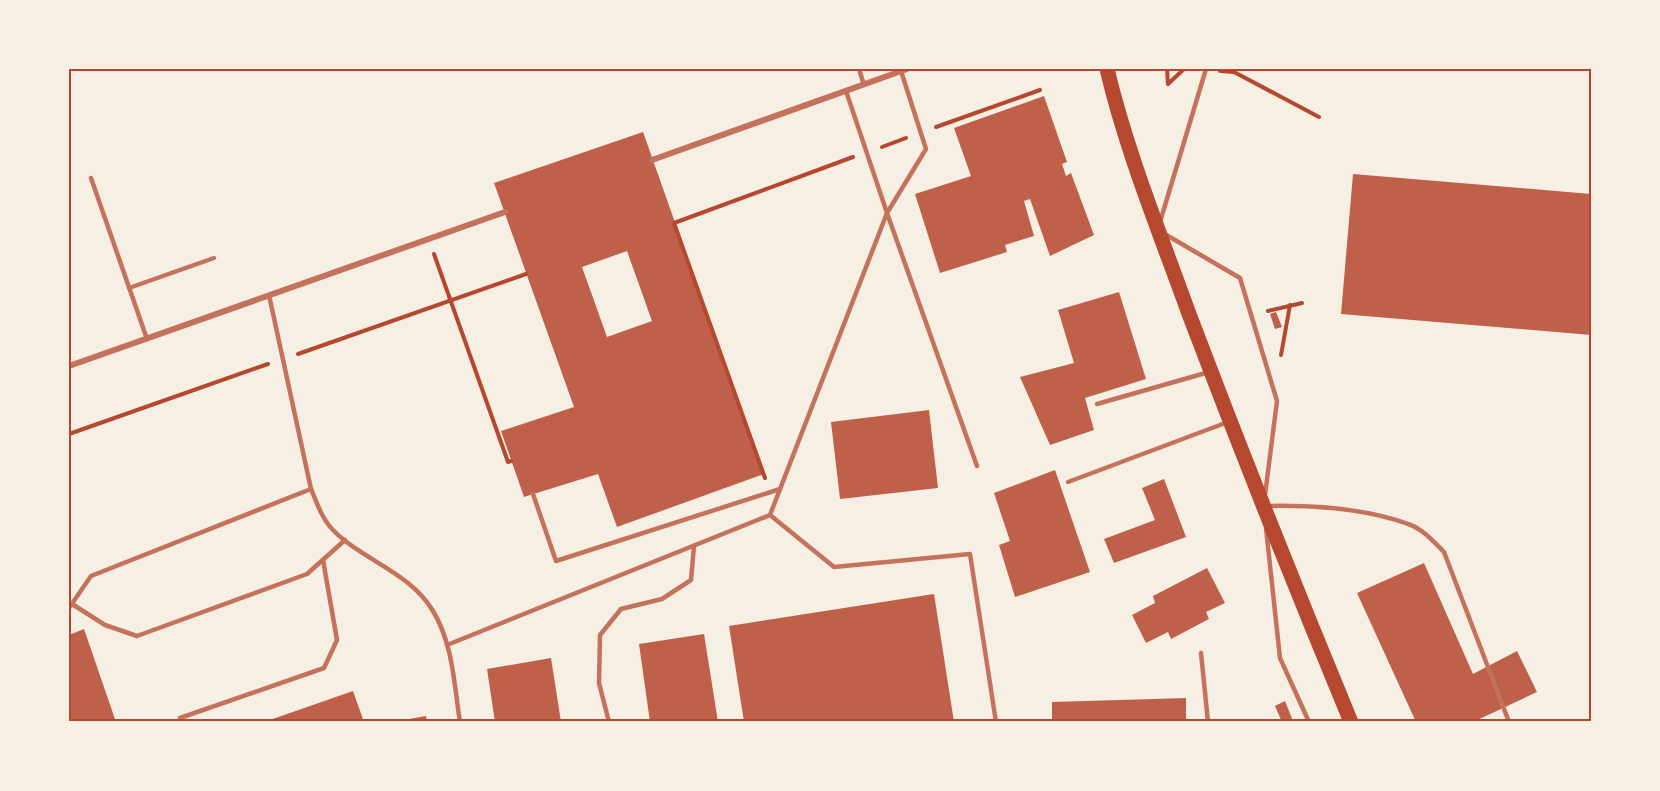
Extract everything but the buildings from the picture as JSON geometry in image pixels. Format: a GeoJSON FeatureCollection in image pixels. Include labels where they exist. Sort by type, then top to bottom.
{"type":"FeatureCollection","features":[{"type":"Feature","properties":{"kind":"main road"},"geometry":{"type":"LineString","coordinates":[[1107,69],[1122,125],[1158,229],[1230,421],[1352,722]]}},
{"type":"Feature","properties":{"kind":"street"},"geometry":{"type":"LineString","coordinates":[[652,160],[904,70]]}},
{"type":"Feature","properties":{"kind":"street"},"geometry":{"type":"LineString","coordinates":[[69,366],[505,212]]}},
{"type":"Feature","properties":{"kind":"lane"},"geometry":{"type":"LineString","coordinates":[[859,69],[864,85]]}},
{"type":"Feature","properties":{"kind":"lane"},"geometry":{"type":"LineString","coordinates":[[1206,69],[1158,229],[1240,278],[1276,401],[1263,506],[1280,658],[1309,722]]}},
{"type":"Feature","properties":{"kind":"lane"},"geometry":{"type":"LineString","coordinates":[[447,645],[770,515],[887,213],[926,149],[904,70]]}},
{"type":"Feature","properties":{"kind":"lane"},"geometry":{"type":"LineString","coordinates":[[846,91],[977,466]]}},
{"type":"Feature","properties":{"kind":"lane"},"geometry":{"type":"LineString","coordinates":[[90,178],[147,339]]}},
{"type":"Feature","properties":{"kind":"lane"},"geometry":{"type":"LineString","coordinates":[[129,288],[214,258]]}},
{"type":"Feature","properties":{"kind":"lane"},"geometry":{"type":"LineString","coordinates":[[269,295],[311,489],[331,528],[417,590],[432,609],[447,645],[460,722]]}},
{"type":"Feature","properties":{"kind":"lane"},"geometry":{"type":"LineString","coordinates":[[1097,404],[1212,371]]}},
{"type":"Feature","properties":{"kind":"lane"},"geometry":{"type":"LineString","coordinates":[[1068,482],[1230,421]]}},
{"type":"Feature","properties":{"kind":"lane"},"geometry":{"type":"LineString","coordinates":[[311,489],[91,576],[70,606],[105,625],[137,636],[307,574],[345,540]]}},
{"type":"Feature","properties":{"kind":"lane"},"geometry":{"type":"LineString","coordinates":[[532,494],[556,561],[780,489]]}},
{"type":"Feature","properties":{"kind":"lane"},"geometry":{"type":"LineString","coordinates":[[1263,506],[1320,505],[1409,524],[1426,535],[1444,552],[1509,722]]}},
{"type":"Feature","properties":{"kind":"lane"},"geometry":{"type":"LineString","coordinates":[[770,515],[834,567],[970,554],[996,722]]}},
{"type":"Feature","properties":{"kind":"lane"},"geometry":{"type":"LineString","coordinates":[[609,722],[599,683],[600,635],[621,609],[662,599],[692,580],[694,546]]}},
{"type":"Feature","properties":{"kind":"lane"},"geometry":{"type":"LineString","coordinates":[[180,718],[324,668],[337,640],[323,560]]}},
{"type":"Feature","properties":{"kind":"lane"},"geometry":{"type":"LineString","coordinates":[[1201,653],[1208,722]]}},
{"type":"Feature","properties":{"kind":"path"},"geometry":{"type":"LineString","coordinates":[[1167,69],[1168,84],[1184,69]]}},
{"type":"Feature","properties":{"kind":"path"},"geometry":{"type":"LineString","coordinates":[[1221,71],[1235,71],[1319,117]]}},
{"type":"Feature","properties":{"kind":"path"},"geometry":{"type":"LineString","coordinates":[[767,494],[764,474],[674,223],[1040,90]]}},
{"type":"Feature","properties":{"kind":"path"},"geometry":{"type":"LineString","coordinates":[[428,239],[508,462],[511,461]]}},
{"type":"Feature","properties":{"kind":"path"},"geometry":{"type":"LineString","coordinates":[[1266,311],[1302,303]]}},
{"type":"Feature","properties":{"kind":"path"},"geometry":{"type":"LineString","coordinates":[[1281,356],[1290,305]]}}]}
